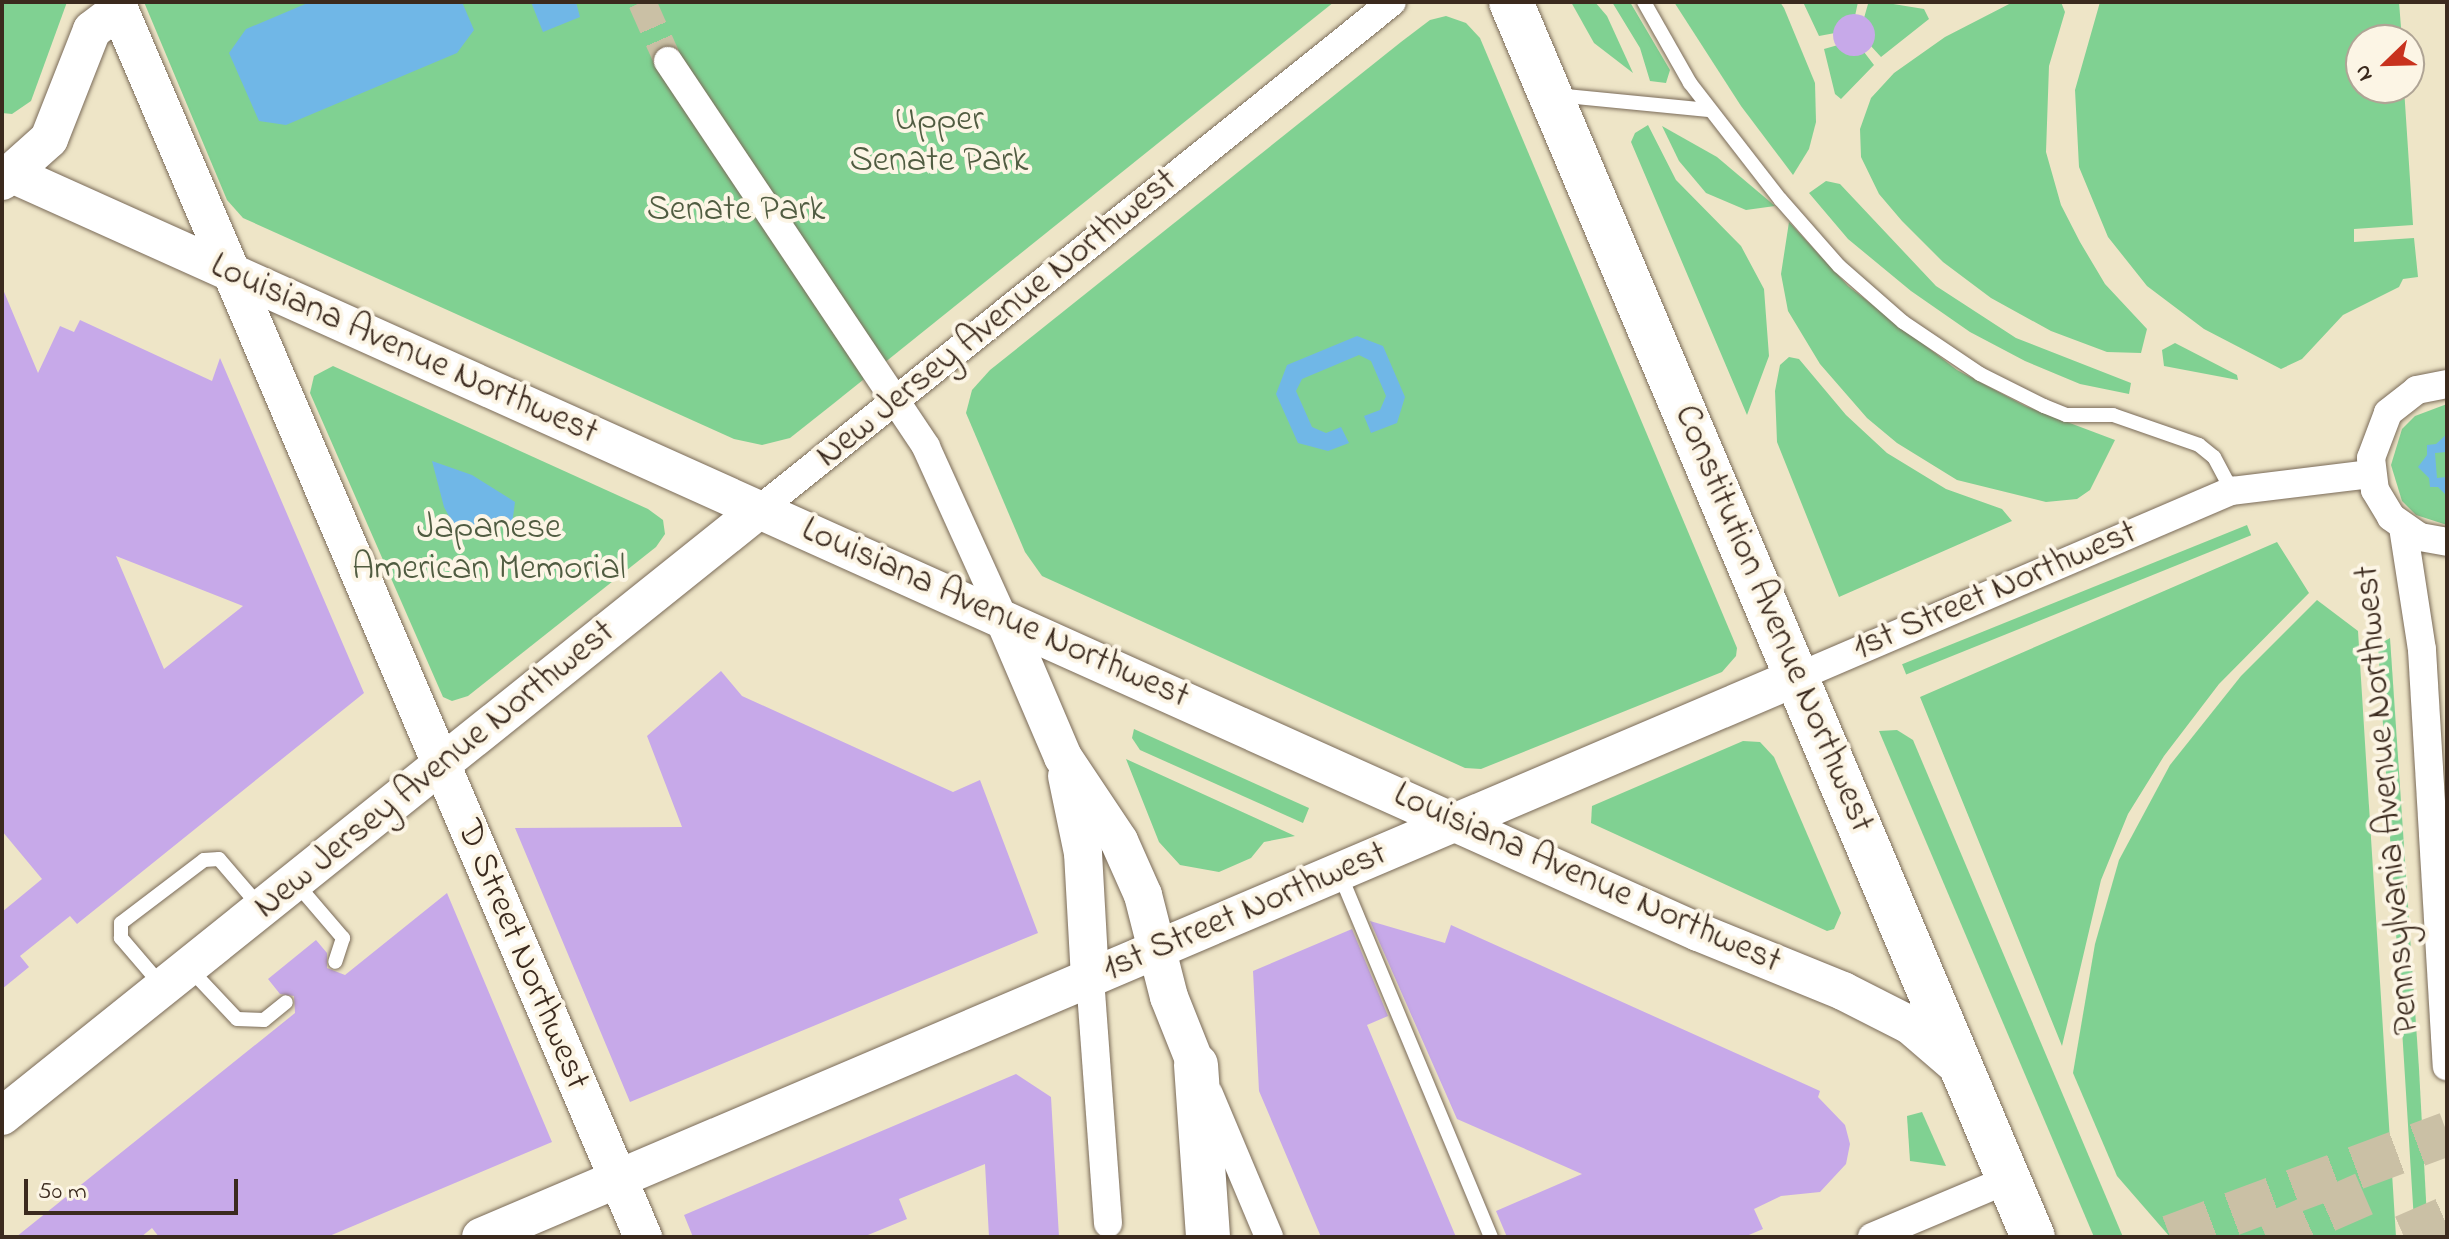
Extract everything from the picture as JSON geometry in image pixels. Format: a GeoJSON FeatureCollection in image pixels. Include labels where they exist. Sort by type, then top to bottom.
{"type":"FeatureCollection","features":[{"type":"Feature","properties":{"kind":"main road","name":"Constitution Avenue Northwest"},"geometry":{"type":"LineString","coordinates":[[1511,2],[2033,1237]]}},
{"type":"Feature","properties":{"kind":"main road"},"geometry":{"type":"LineString","coordinates":[[1196,1065],[1208,1237]]}},
{"type":"Feature","properties":{"kind":"street","name":"New Jersey Avenue Northwest"},"geometry":{"type":"LineString","coordinates":[[2,1116],[1392,2]]}},
{"type":"Feature","properties":{"kind":"street"},"geometry":{"type":"LineString","coordinates":[[7,178],[49,139],[92,30],[118,6]]}},
{"type":"Feature","properties":{"kind":"street","name":"D Street Northwest"},"geometry":{"type":"LineString","coordinates":[[118,6],[643,1237]]}},
{"type":"Feature","properties":{"kind":"street"},"geometry":{"type":"LineString","coordinates":[[668,61],[926,447],[1063,757],[1119,841],[1143,895],[1157,949],[1196,1065],[1269,1237]]}},
{"type":"Feature","properties":{"kind":"street","name":"Louisiana Avenue Northwest"},"geometry":{"type":"LineString","coordinates":[[7,178],[232,273],[1005,621],[1892,1014],[1928,1037],[1966,1074]]}},
{"type":"Feature","properties":{"kind":"street"},"geometry":{"type":"LineString","coordinates":[[2447,384],[2417,390],[2388,413],[2374,441],[2371,474],[2382,504],[2403,527],[2447,542]]}},
{"type":"Feature","properties":{"kind":"street","name":"1st Street Northwest"},"geometry":{"type":"LineString","coordinates":[[481,1237],[2232,491],[2371,474]]}},
{"type":"Feature","properties":{"kind":"street","name":"Pennsylvania Avenue Northwest"},"geometry":{"type":"LineString","coordinates":[[2403,527],[2422,650],[2447,1066]]}},
{"type":"Feature","properties":{"kind":"street"},"geometry":{"type":"LineString","coordinates":[[1063,757],[1083,853],[1108,1223]]}},
{"type":"Feature","properties":{"kind":"street"},"geometry":{"type":"LineString","coordinates":[[1872,1237],[2009,1179]]}},
{"type":"Feature","properties":{"kind":"lane"},"geometry":{"type":"LineString","coordinates":[[1644,2],[1709,110],[1839,266],[1946,354],[2066,415],[2113,415],[2179,435],[2214,457],[2232,491]]}},
{"type":"Feature","properties":{"kind":"lane"},"geometry":{"type":"LineString","coordinates":[[1551,95],[1709,110]]}},
{"type":"Feature","properties":{"kind":"lane"},"geometry":{"type":"LineString","coordinates":[[261,909],[219,859],[204,860],[121,923],[121,938],[237,1019],[264,1020],[286,1002]]}},
{"type":"Feature","properties":{"kind":"lane"},"geometry":{"type":"LineString","coordinates":[[1339,872],[1491,1237]]}},
{"type":"Feature","properties":{"kind":"lane"},"geometry":{"type":"LineString","coordinates":[[295,881],[343,938],[335,962]]}},
{"type":"Feature","properties":{"kind":"green space"},"geometry":{"type":"Polygon","coordinates":[[[2,2],[67,2],[31,101],[12,114],[2,113],[2,2]]]}},
{"type":"Feature","properties":{"kind":"green space","name":"Senate Park"},"geometry":{"type":"Polygon","coordinates":[[[144,2],[1334,2],[790,438],[762,445],[734,439],[243,218],[227,200],[144,2]]]}},
{"type":"Feature","properties":{"kind":"green space"},"geometry":{"type":"Polygon","coordinates":[[[1571,2],[1595,2],[1607,16],[1633,73],[1594,43],[1571,2]]]}},
{"type":"Feature","properties":{"kind":"green space"},"geometry":{"type":"Polygon","coordinates":[[[1612,2],[1630,2],[1670,70],[1666,83],[1650,81],[1640,48],[1612,2]]]}},
{"type":"Feature","properties":{"kind":"green space"},"geometry":{"type":"Polygon","coordinates":[[[1674,2],[1780,2],[1815,83],[1816,122],[1809,149],[1793,175],[1741,106],[1674,2]]]}},
{"type":"Feature","properties":{"kind":"green space"},"geometry":{"type":"Polygon","coordinates":[[[1803,2],[1858,2],[1855,16],[1864,18],[1868,4],[1881,2],[1924,9],[1929,19],[1881,57],[1870,45],[1864,52],[1874,65],[1841,99],[1835,94],[1824,49],[1838,45],[1835,33],[1819,36],[1803,2]]]}},
{"type":"Feature","properties":{"kind":"green space"},"geometry":{"type":"Polygon","coordinates":[[[2013,2],[2061,2],[2065,12],[2049,66],[2046,152],[2061,205],[2080,242],[2105,284],[2147,329],[2141,353],[2107,352],[2051,331],[1991,298],[1943,262],[1902,221],[1879,194],[1861,157],[1860,129],[1871,98],[1894,73],[1945,37],[2013,2]]]}},
{"type":"Feature","properties":{"kind":"green space"},"geometry":{"type":"Polygon","coordinates":[[[2100,2],[2399,2],[2401,24],[2345,24],[2345,104],[2405,104],[2413,225],[2354,229],[2354,242],[2414,238],[2418,277],[2403,279],[2399,287],[2343,315],[2302,359],[2281,369],[2204,329],[2147,286],[2108,237],[2079,167],[2075,90],[2100,2]]]}},
{"type":"Feature","properties":{"kind":"green space"},"geometry":{"type":"Polygon","coordinates":[[[1446,16],[1466,23],[1480,38],[1737,648],[1736,656],[1722,672],[1481,769],[1465,768],[1042,576],[1025,552],[966,413],[972,390],[990,370],[1401,42],[1430,20],[1446,16]]]}},
{"type":"Feature","properties":{"kind":"green space"},"geometry":{"type":"Polygon","coordinates":[[[1648,125],[1676,180],[1741,246],[1764,289],[1769,356],[1747,415],[1631,142],[1635,133],[1648,125]]]}},
{"type":"Feature","properties":{"kind":"green space"},"geometry":{"type":"Polygon","coordinates":[[[1662,126],[1717,157],[1775,206],[1746,210],[1706,193],[1679,161],[1662,126]]]}},
{"type":"Feature","properties":{"kind":"green space"},"geometry":{"type":"Polygon","coordinates":[[[1826,181],[1840,184],[1936,286],[2016,338],[2131,383],[2129,394],[2080,384],[2025,361],[1970,332],[1911,291],[1848,239],[1809,193],[1826,181]]]}},
{"type":"Feature","properties":{"kind":"green space"},"geometry":{"type":"Polygon","coordinates":[[[1789,222],[1848,286],[1957,370],[2025,406],[2115,440],[2090,490],[2077,499],[2046,502],[1957,480],[1897,443],[1867,418],[1820,364],[1788,311],[1781,274],[1789,222]]]}},
{"type":"Feature","properties":{"kind":"green space"},"geometry":{"type":"Polygon","coordinates":[[[2175,343],[2237,375],[2238,380],[2164,366],[2162,350],[2175,343]]]}},
{"type":"Feature","properties":{"kind":"green space"},"geometry":{"type":"Polygon","coordinates":[[[1789,357],[1799,359],[1846,415],[1887,453],[1946,489],[2002,509],[2012,521],[1839,597],[1777,442],[1775,391],[1780,365],[1789,357]]]}},
{"type":"Feature","properties":{"kind":"green space","name":"Japanese American Memorial"},"geometry":{"type":"Polygon","coordinates":[[[333,366],[648,509],[663,520],[665,534],[656,547],[468,696],[452,701],[443,697],[310,393],[314,376],[333,366]]]}},
{"type":"Feature","properties":{"kind":"green space"},"geometry":{"type":"Polygon","coordinates":[[[2447,404],[2447,525],[2416,515],[2402,501],[2391,465],[2402,429],[2415,416],[2447,404]]]}},
{"type":"Feature","properties":{"kind":"green space"},"geometry":{"type":"Polygon","coordinates":[[[2247,525],[2251,535],[1906,675],[1902,664],[2247,525]]]}},
{"type":"Feature","properties":{"kind":"green space"},"geometry":{"type":"Polygon","coordinates":[[[2277,542],[2309,593],[2219,684],[2164,756],[2128,814],[2101,880],[2062,1046],[1920,697],[2277,542]]]}},
{"type":"Feature","properties":{"kind":"green space"},"geometry":{"type":"Polygon","coordinates":[[[2317,600],[2358,631],[2396,1237],[2170,1237],[2117,1176],[2073,1073],[2095,944],[2119,860],[2170,765],[2241,676],[2317,600]]]}},
{"type":"Feature","properties":{"kind":"green space"},"geometry":{"type":"Polygon","coordinates":[[[2390,638],[2428,1237],[2415,1237],[2378,645],[2390,638]]]}},
{"type":"Feature","properties":{"kind":"green space"},"geometry":{"type":"Polygon","coordinates":[[[1134,729],[1309,808],[1303,823],[1140,750],[1132,738],[1134,729]]]}},
{"type":"Feature","properties":{"kind":"green space"},"geometry":{"type":"Polygon","coordinates":[[[1897,730],[1913,740],[2123,1237],[2094,1237],[1879,731],[1897,730]]]}},
{"type":"Feature","properties":{"kind":"green space"},"geometry":{"type":"Polygon","coordinates":[[[1743,741],[1760,742],[1774,757],[1841,913],[1834,929],[1827,931],[1591,823],[1592,806],[1743,741]]]}},
{"type":"Feature","properties":{"kind":"green space"},"geometry":{"type":"Polygon","coordinates":[[[1126,759],[1295,836],[1264,842],[1251,858],[1219,872],[1180,865],[1159,842],[1126,759]]]}},
{"type":"Feature","properties":{"kind":"green space"},"geometry":{"type":"Polygon","coordinates":[[[1922,1112],[1946,1166],[1910,1161],[1907,1116],[1922,1112]]]}},
{"type":"Feature","properties":{"kind":"water"},"geometry":{"type":"Polygon","coordinates":[[[310,2],[462,2],[474,30],[457,53],[286,125],[259,121],[229,53],[246,29],[310,2]]]}},
{"type":"Feature","properties":{"kind":"water"},"geometry":{"type":"Polygon","coordinates":[[[531,2],[576,2],[580,17],[543,32],[531,2]]]}},
{"type":"Feature","properties":{"kind":"water"},"geometry":{"type":"Polygon","coordinates":[[[1357,336],[1383,346],[1405,397],[1397,423],[1371,433],[1364,416],[1380,410],[1386,396],[1371,361],[1359,355],[1302,379],[1296,391],[1312,427],[1326,433],[1341,427],[1349,443],[1328,451],[1298,443],[1276,394],[1287,365],[1357,336]]]}},
{"type":"Feature","properties":{"kind":"water"},"geometry":{"type":"Polygon","coordinates":[[[2447,434],[2447,452],[2435,453],[2437,478],[2447,477],[2447,496],[2438,487],[2430,487],[2429,478],[2418,467],[2427,455],[2427,445],[2436,444],[2447,434]]]}},
{"type":"Feature","properties":{"kind":"water"},"geometry":{"type":"Polygon","coordinates":[[[432,461],[472,475],[515,502],[512,525],[477,524],[461,539],[444,507],[432,461]]]}},
{"type":"Feature","properties":{"kind":"building"},"geometry":{"type":"Polygon","coordinates":[[[1854,14],[1869,20],[1875,35],[1869,50],[1854,56],[1839,50],[1833,35],[1839,20],[1854,14]]]}},
{"type":"Feature","properties":{"kind":"building"},"geometry":{"type":"Polygon","coordinates":[[[2,287],[38,373],[60,326],[74,332],[80,320],[212,381],[220,358],[364,693],[77,924],[70,916],[20,956],[29,967],[2,989],[2,912],[42,879],[2,831],[2,287]],[[116,556],[164,669],[243,606],[116,556]]]}},
{"type":"Feature","properties":{"kind":"building"},"geometry":{"type":"Polygon","coordinates":[[[721,671],[742,696],[953,792],[980,780],[1038,933],[630,1102],[515,828],[682,827],[647,736],[721,671]]]}},
{"type":"Feature","properties":{"kind":"building"},"geometry":{"type":"Polygon","coordinates":[[[447,893],[552,1142],[327,1237],[159,1237],[152,1228],[141,1237],[16,1237],[295,1013],[294,996],[280,994],[268,979],[316,940],[327,953],[327,968],[345,975],[447,893]]]}},
{"type":"Feature","properties":{"kind":"building"},"geometry":{"type":"Polygon","coordinates":[[[1370,921],[1445,943],[1451,925],[1820,1091],[1818,1097],[1845,1125],[1850,1144],[1846,1164],[1820,1192],[1781,1196],[1754,1209],[1763,1229],[1744,1237],[1507,1237],[1496,1211],[1582,1174],[1457,1119],[1370,921]]]}},
{"type":"Feature","properties":{"kind":"building"},"geometry":{"type":"Polygon","coordinates":[[[1352,929],[1388,1016],[1367,1025],[1456,1237],[1321,1237],[1259,1091],[1253,971],[1352,929]]]}},
{"type":"Feature","properties":{"kind":"building"},"geometry":{"type":"Polygon","coordinates":[[[1016,1074],[1051,1097],[1059,1237],[989,1237],[985,1164],[899,1199],[907,1219],[863,1237],[693,1237],[684,1215],[1016,1074]]]}},
{"type":"Feature","properties":{"kind":"tunnel"},"geometry":{"type":"LineString","coordinates":[[642,2],[668,61]]}},
{"type":"Feature","properties":{"kind":"tunnel"},"geometry":{"type":"LineString","coordinates":[[2170,1237],[2447,1134]]}},
{"type":"Feature","properties":{"kind":"tunnel"},"geometry":{"type":"LineString","coordinates":[[2266,1237],[2364,1194]]}},
{"type":"Feature","properties":{"kind":"tunnel"},"geometry":{"type":"LineString","coordinates":[[2404,1237],[2447,1218]]}},
{"type":"Feature","properties":{"kind":"park label","name":"Upper Senate Park"},"geometry":{"type":"Point","coordinates":[939,140]}}]}
